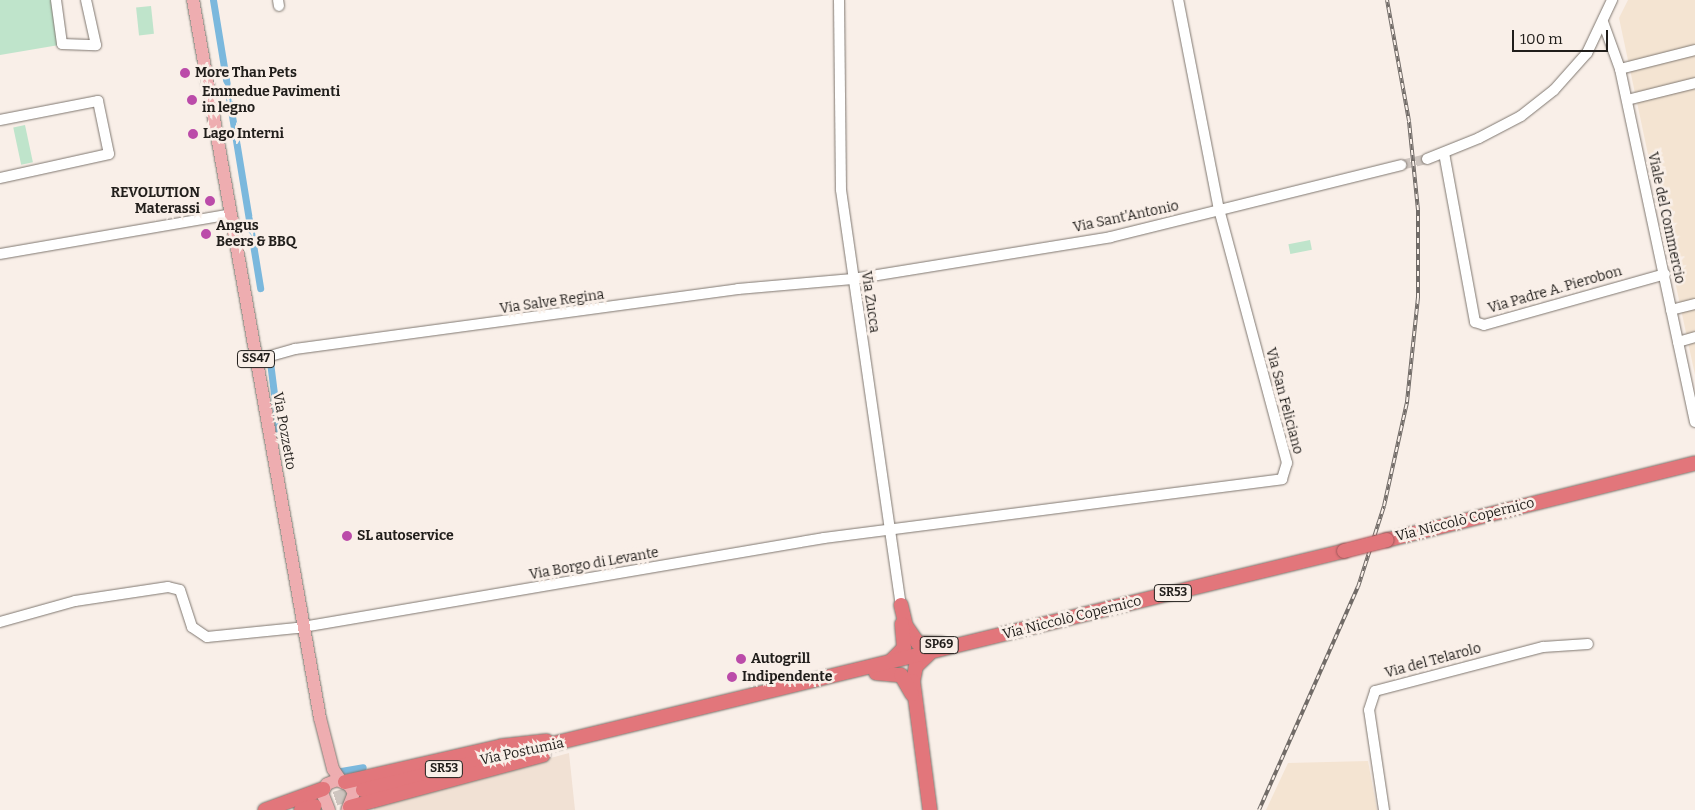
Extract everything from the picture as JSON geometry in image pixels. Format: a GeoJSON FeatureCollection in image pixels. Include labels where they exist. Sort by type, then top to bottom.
{"type":"FeatureCollection","features":[{"type":"Feature","properties":{"kind":"highway","name":"Via Niccolò Copernico"},"geometry":{"type":"LineString","coordinates":[[624,730],[1695,463]]}},
{"type":"Feature","properties":{"kind":"highway","name":"SP69"},"geometry":{"type":"LineString","coordinates":[[901,605],[910,632],[923,645],[1002,635]]}},
{"type":"Feature","properties":{"kind":"highway","name":"SP69"},"geometry":{"type":"LineString","coordinates":[[884,665],[904,648],[901,605]]}},
{"type":"Feature","properties":{"kind":"highway","name":"SP69"},"geometry":{"type":"LineString","coordinates":[[930,653],[914,670],[915,702],[930,810]]}},
{"type":"Feature","properties":{"kind":"highway","name":"SP69"},"geometry":{"type":"LineString","coordinates":[[818,681],[895,672],[907,681],[915,702]]}},
{"type":"Feature","properties":{"kind":"highway","name":"Via Postumia"},"geometry":{"type":"LineString","coordinates":[[363,790],[624,730]]}},
{"type":"Feature","properties":{"kind":"highway"},"geometry":{"type":"LineString","coordinates":[[343,782],[502,746],[605,734]]}},
{"type":"Feature","properties":{"kind":"highway"},"geometry":{"type":"LineString","coordinates":[[348,809],[516,765],[605,734]]}},
{"type":"Feature","properties":{"kind":"highway"},"geometry":{"type":"LineString","coordinates":[[265,810],[324,788]]}},
{"type":"Feature","properties":{"kind":"main road","name":"Via Pozzetto"},"geometry":{"type":"LineString","coordinates":[[194,0],[320,718],[333,769],[343,782]]}},
{"type":"Feature","properties":{"kind":"main road","name":"Via Pozzetto"},"geometry":{"type":"LineString","coordinates":[[320,718],[324,788]]}},
{"type":"Feature","properties":{"kind":"main road"},"geometry":{"type":"LineString","coordinates":[[324,788],[343,782]]}},
{"type":"Feature","properties":{"kind":"main road","name":"SS47"},"geometry":{"type":"LineString","coordinates":[[343,782],[354,793],[348,809]]}},
{"type":"Feature","properties":{"kind":"main road","name":"SS47"},"geometry":{"type":"LineString","coordinates":[[324,788],[322,803],[328,810]]}},
{"type":"Feature","properties":{"kind":"street"},"geometry":{"type":"LineString","coordinates":[[56,0],[62,44],[96,45],[86,0]]}},
{"type":"Feature","properties":{"kind":"street","name":"Via Zucca"},"geometry":{"type":"LineString","coordinates":[[839,0],[841,190],[901,605]]}},
{"type":"Feature","properties":{"kind":"street","name":"Via San Feliciano"},"geometry":{"type":"LineString","coordinates":[[889,531],[1282,479],[1287,463],[1220,210],[1178,0]]}},
{"type":"Feature","properties":{"kind":"street"},"geometry":{"type":"LineString","coordinates":[[1428,159],[1521,116],[1554,90],[1587,53],[1612,0]]}},
{"type":"Feature","properties":{"kind":"street","name":"Viale del Commercio"},"geometry":{"type":"LineString","coordinates":[[1603,22],[1620,69],[1695,422]]}},
{"type":"Feature","properties":{"kind":"street"},"geometry":{"type":"LineString","coordinates":[[1620,69],[1695,50]]}},
{"type":"Feature","properties":{"kind":"street"},"geometry":{"type":"LineString","coordinates":[[1626,100],[1695,83]]}},
{"type":"Feature","properties":{"kind":"street"},"geometry":{"type":"LineString","coordinates":[[0,120],[98,101],[109,154],[0,178]]}},
{"type":"Feature","properties":{"kind":"street","name":"Via Padre A. Pierobon"},"geometry":{"type":"LineString","coordinates":[[1444,153],[1475,322],[1484,325],[1665,274]]}},
{"type":"Feature","properties":{"kind":"street","name":"Via Sant'Antonio"},"geometry":{"type":"LineString","coordinates":[[853,279],[1111,237],[1401,165]]}},
{"type":"Feature","properties":{"kind":"street"},"geometry":{"type":"LineString","coordinates":[[0,254],[231,214]]}},
{"type":"Feature","properties":{"kind":"street","name":"Via Salve Regina"},"geometry":{"type":"LineString","coordinates":[[256,360],[295,349],[738,289],[853,279]]}},
{"type":"Feature","properties":{"kind":"street"},"geometry":{"type":"LineString","coordinates":[[1672,310],[1695,304]]}},
{"type":"Feature","properties":{"kind":"street"},"geometry":{"type":"LineString","coordinates":[[1678,342],[1695,337]]}},
{"type":"Feature","properties":{"kind":"street","name":"Via Borgo di Levante"},"geometry":{"type":"LineString","coordinates":[[0,622],[75,600],[168,587],[180,590],[192,627],[207,637],[304,626],[806,541],[889,531]]}},
{"type":"Feature","properties":{"kind":"street","name":"Via del Telarolo"},"geometry":{"type":"LineString","coordinates":[[1384,810],[1369,710],[1375,691],[1544,647],[1588,644]]}},
{"type":"Feature","properties":{"kind":"shaded area"},"geometry":{"type":"Polygon","coordinates":[[[1628,0],[1695,0],[1695,375],[1619,18],[1628,0]]]}},
{"type":"Feature","properties":{"kind":"shaded area"},"geometry":{"type":"Polygon","coordinates":[[[569,753],[575,810],[374,810],[374,806],[569,753]]]}},
{"type":"Feature","properties":{"kind":"shaded area"},"geometry":{"type":"Polygon","coordinates":[[[1368,761],[1377,810],[1266,810],[1288,763],[1368,761]]]}},
{"type":"Feature","properties":{"kind":"green space"},"geometry":{"type":"Polygon","coordinates":[[[0,0],[52,0],[59,45],[0,55],[0,0]]]}},
{"type":"Feature","properties":{"kind":"green space"},"geometry":{"type":"Polygon","coordinates":[[[151,6],[154,34],[139,35],[136,8],[151,6]]]}},
{"type":"Feature","properties":{"kind":"green space"},"geometry":{"type":"Polygon","coordinates":[[[25,125],[33,162],[21,165],[13,127],[25,125]]]}},
{"type":"Feature","properties":{"kind":"green space"},"geometry":{"type":"Polygon","coordinates":[[[1310,240],[1312,250],[1290,254],[1288,244],[1310,240]]]}},
{"type":"Feature","properties":{"kind":"waterway"},"geometry":{"type":"LineString","coordinates":[[213,0],[260,288]]}},
{"type":"Feature","properties":{"kind":"waterway"},"geometry":{"type":"LineString","coordinates":[[270,362],[279,433]]}},
{"type":"Feature","properties":{"kind":"waterway"},"geometry":{"type":"LineString","coordinates":[[341,771],[363,767]]}},
{"type":"Feature","properties":{"kind":"tunnel"},"geometry":{"type":"LineString","coordinates":[[1401,165],[1427,159]]}},
{"type":"Feature","properties":{"kind":"tunnel"},"geometry":{"type":"LineString","coordinates":[[315,805],[363,790]]}},
{"type":"Feature","properties":{"kind":"railway"},"geometry":{"type":"LineString","coordinates":[[1259,810],[1358,587],[1384,506],[1407,402],[1418,298],[1418,210],[1409,121],[1387,0]]}},
{"type":"Feature","properties":{"kind":"place","name":"More Than Pets"},"geometry":{"type":"Point","coordinates":[185,73]}},
{"type":"Feature","properties":{"kind":"place","name":"Emmedue Pavimenti in legno"},"geometry":{"type":"Point","coordinates":[192,100]}},
{"type":"Feature","properties":{"kind":"place","name":"Lago Interni"},"geometry":{"type":"Point","coordinates":[193,134]}},
{"type":"Feature","properties":{"kind":"place","name":"REVOLUTION Materassi"},"geometry":{"type":"Point","coordinates":[210,201]}},
{"type":"Feature","properties":{"kind":"place","name":"Angus Beers & BBQ"},"geometry":{"type":"Point","coordinates":[206,234]}},
{"type":"Feature","properties":{"kind":"place","name":"SL autoservice"},"geometry":{"type":"Point","coordinates":[347,536]}},
{"type":"Feature","properties":{"kind":"place","name":"Autogrill"},"geometry":{"type":"Point","coordinates":[741,659]}},
{"type":"Feature","properties":{"kind":"place","name":"Indipendente"},"geometry":{"type":"Point","coordinates":[732,677]}}]}
